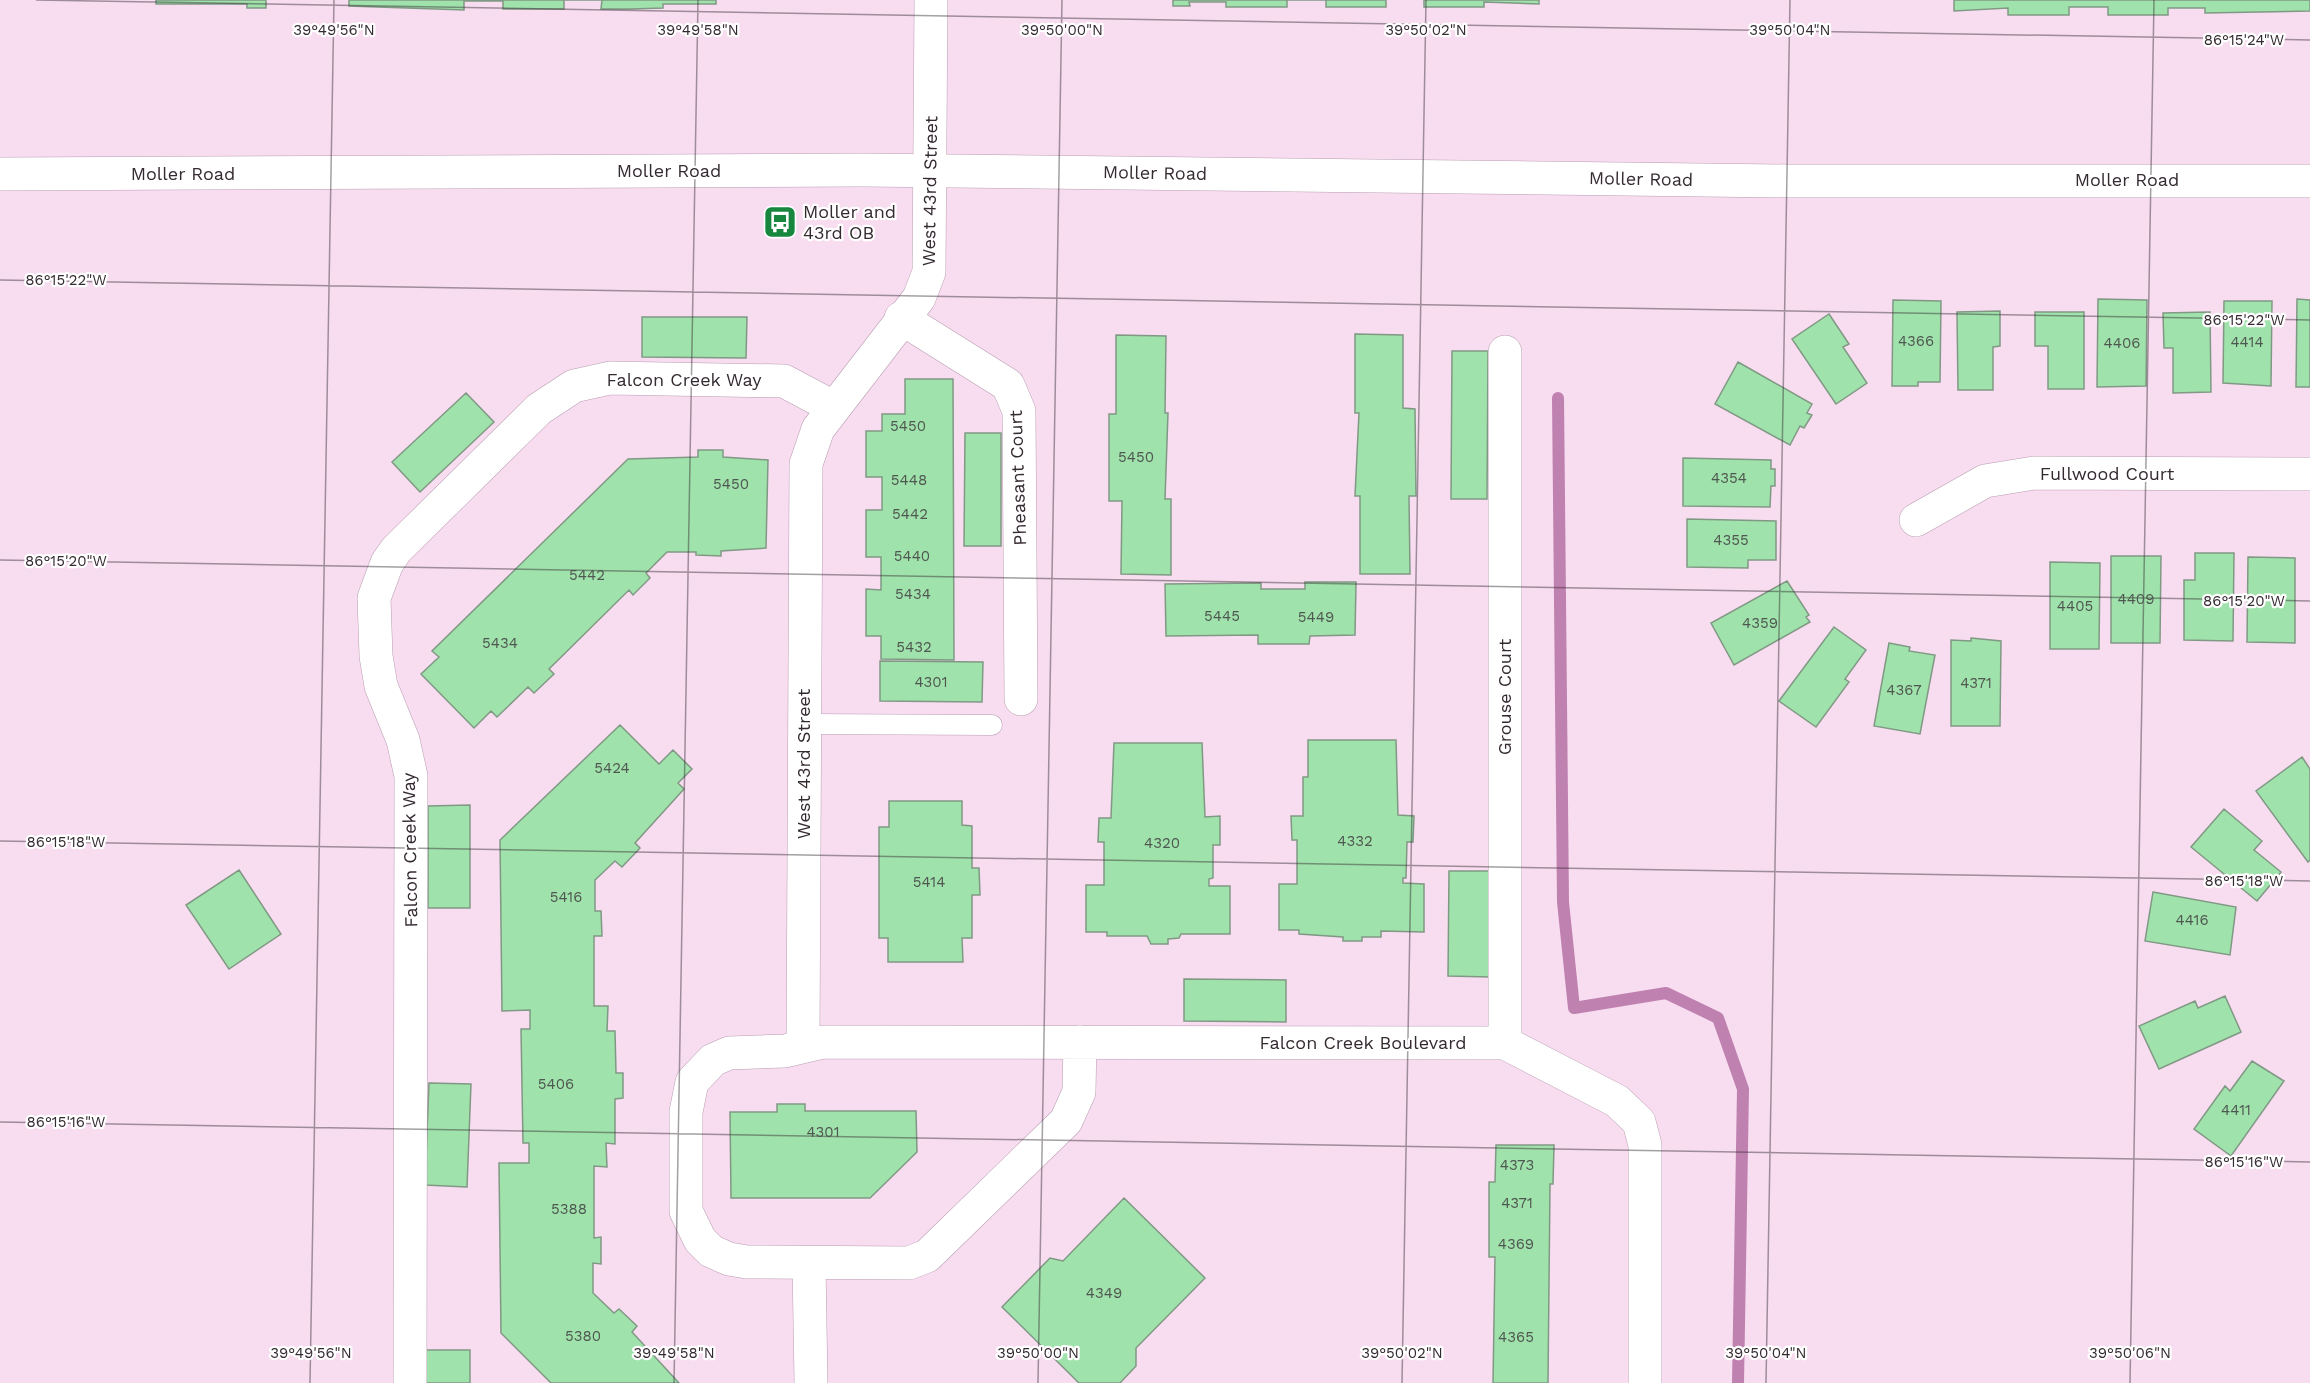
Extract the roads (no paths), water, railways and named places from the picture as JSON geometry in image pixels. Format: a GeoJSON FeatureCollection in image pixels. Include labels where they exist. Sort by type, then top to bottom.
{"type":"FeatureCollection","features":[{"type":"Feature","properties":{"kind":"street","name":"West 43rd Street"},"geometry":{"type":"LineString","coordinates":[[803,1046],[806,464],[818,429],[901,318],[919,298],[929,272],[931,0]]}},
{"type":"Feature","properties":{"kind":"street","name":"Moller Road"},"geometry":{"type":"LineString","coordinates":[[0,174],[931,171],[1790,182],[2310,181]]}},
{"type":"Feature","properties":{"kind":"street","name":"Pheasant Court"},"geometry":{"type":"LineString","coordinates":[[901,318],[1008,386],[1019,411],[1021,699]]}},
{"type":"Feature","properties":{"kind":"street","name":"Grouse Court"},"geometry":{"type":"LineString","coordinates":[[1505,352],[1505,1043]]}},
{"type":"Feature","properties":{"kind":"street","name":"Falcon Creek Way"},"geometry":{"type":"LineString","coordinates":[[410,1383],[411,777],[409,757],[378,677],[374,598],[387,563],[396,550],[539,409],[574,386],[610,378],[784,381],[834,407]]}},
{"type":"Feature","properties":{"kind":"street","name":"Fullwood Court"},"geometry":{"type":"LineString","coordinates":[[1916,520],[1985,481],[2034,473],[2310,474]]}},
{"type":"Feature","properties":{"kind":"street","name":"Falcon Creek Boulevard"},"geometry":{"type":"LineString","coordinates":[[803,1046],[823,1042],[1505,1043],[1617,1101],[1639,1122],[1645,1145],[1645,1383]]}},
{"type":"Feature","properties":{"kind":"street"},"geometry":{"type":"LineString","coordinates":[[803,1046],[785,1051],[729,1053],[705,1067],[692,1082],[686,1112],[686,1211],[700,1240],[711,1251],[729,1259],[809,1263],[909,1263],[927,1256],[1066,1121],[1079,1092],[1080,1042]]}},
{"type":"Feature","properties":{"kind":"street"},"geometry":{"type":"LineString","coordinates":[[809,1263],[811,1383]]}},
{"type":"Feature","properties":{"kind":"lane"},"geometry":{"type":"LineString","coordinates":[[804,724],[992,725]]}},
{"type":"Feature","properties":{"kind":"waterway"},"geometry":{"type":"LineString","coordinates":[[1558,398],[1563,902],[1574,1008],[1666,993],[1718,1018],[1743,1089],[1738,1383]]}},
{"type":"Feature","properties":{"kind":"place","name":"Moller and 43rd OB"},"geometry":{"type":"Point","coordinates":[780,222]}}]}
